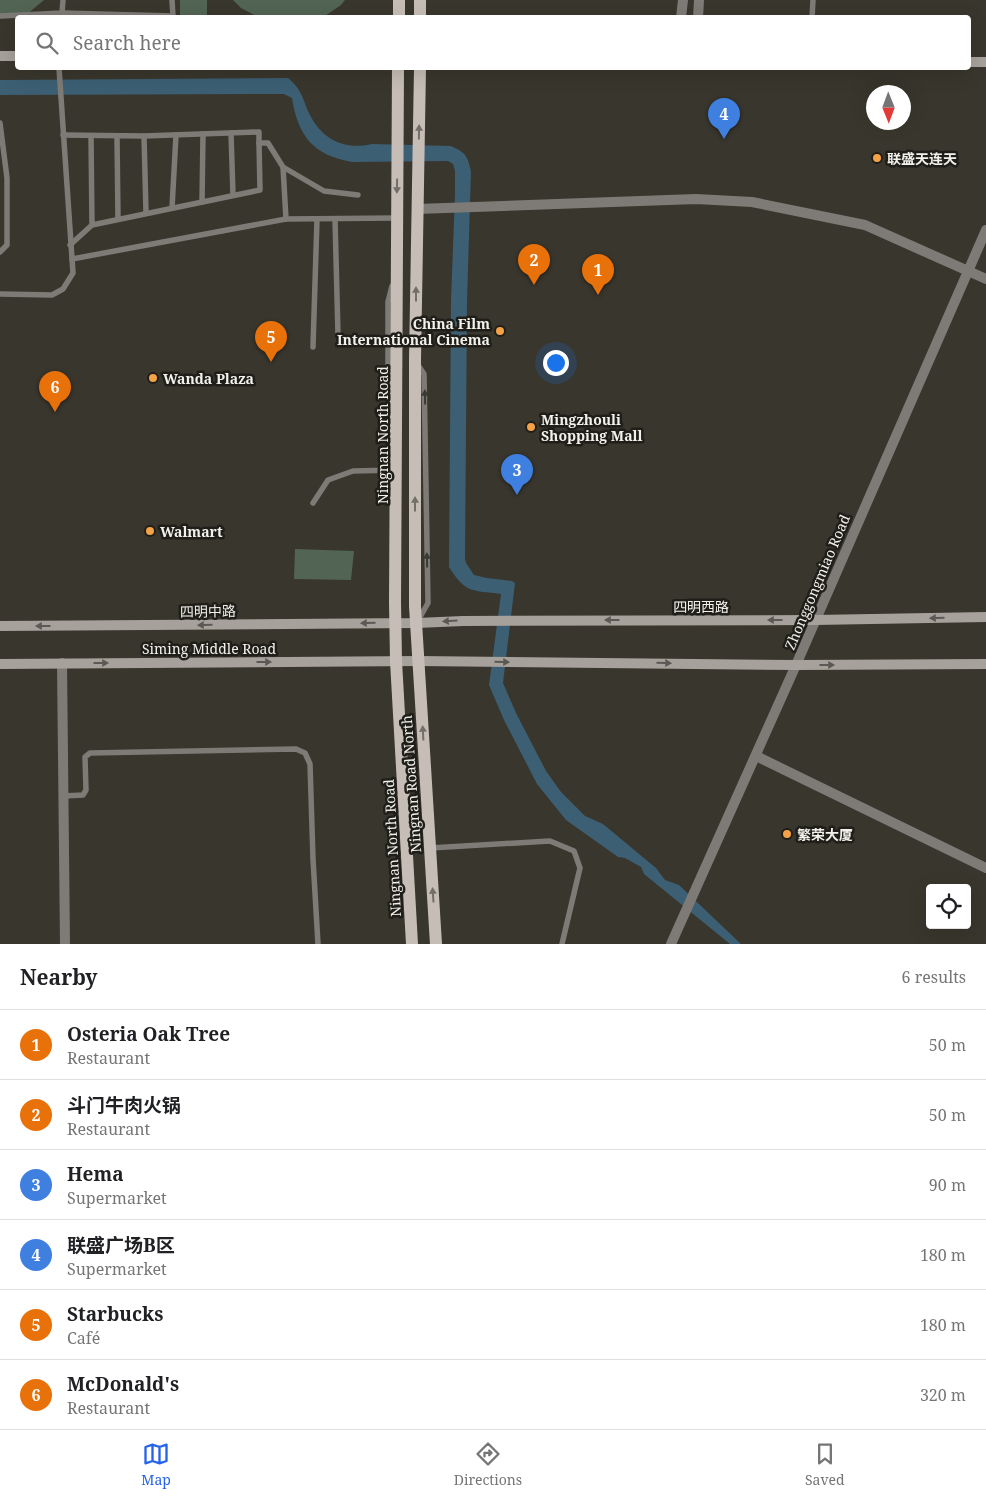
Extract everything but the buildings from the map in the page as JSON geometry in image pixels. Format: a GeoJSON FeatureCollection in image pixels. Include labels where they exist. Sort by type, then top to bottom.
{"type":"FeatureCollection","features":[{"type":"Feature","properties":{"kind":"main road"},"geometry":{"type":"LineString","coordinates":[[399,0],[399,15]]}},
{"type":"Feature","properties":{"kind":"main road"},"geometry":{"type":"LineString","coordinates":[[420,0],[420,15]]}},
{"type":"Feature","properties":{"kind":"main road"},"geometry":{"type":"LineString","coordinates":[[0,56],[15,56]]}},
{"type":"Feature","properties":{"kind":"main road"},"geometry":{"type":"LineString","coordinates":[[971,62],[986,62]]}},
{"type":"Feature","properties":{"kind":"main road","name":"Ningnan North Road"},"geometry":{"type":"LineString","coordinates":[[398,70],[396,661],[412,944]]}},
{"type":"Feature","properties":{"kind":"main road"},"geometry":{"type":"LineString","coordinates":[[417,623],[415,360],[420,70]]}},
{"type":"Feature","properties":{"kind":"main road","name":"四明西路"},"geometry":{"type":"LineString","coordinates":[[417,623],[463,621],[815,620],[986,617]]}},
{"type":"Feature","properties":{"kind":"main road","name":"四明中路"},"geometry":{"type":"LineString","coordinates":[[0,626],[417,623]]}},
{"type":"Feature","properties":{"kind":"main road","name":"Ningnan Road North"},"geometry":{"type":"LineString","coordinates":[[417,623],[436,944]]}},
{"type":"Feature","properties":{"kind":"main road"},"geometry":{"type":"LineString","coordinates":[[418,661],[796,665],[986,664]]}},
{"type":"Feature","properties":{"kind":"main road","name":"Siming Middle Road"},"geometry":{"type":"LineString","coordinates":[[0,664],[418,661]]}},
{"type":"Feature","properties":{"kind":"street"},"geometry":{"type":"LineString","coordinates":[[681,15],[683,0]]}},
{"type":"Feature","properties":{"kind":"street"},"geometry":{"type":"LineString","coordinates":[[698,15],[700,0]]}},
{"type":"Feature","properties":{"kind":"street"},"geometry":{"type":"LineString","coordinates":[[417,209],[676,200],[752,202],[865,225],[986,279]]}},
{"type":"Feature","properties":{"kind":"street","name":"Zhonggongmiao Road"},"geometry":{"type":"LineString","coordinates":[[671,944],[756,756],[986,230]]}},
{"type":"Feature","properties":{"kind":"street"},"geometry":{"type":"LineString","coordinates":[[62,663],[64,944]]}},
{"type":"Feature","properties":{"kind":"street"},"geometry":{"type":"LineString","coordinates":[[756,756],[986,868]]}},
{"type":"Feature","properties":{"kind":"lane"},"geometry":{"type":"LineString","coordinates":[[62,15],[63,0]]}},
{"type":"Feature","properties":{"kind":"lane"},"geometry":{"type":"LineString","coordinates":[[172,0],[173,15]]}},
{"type":"Feature","properties":{"kind":"lane"},"geometry":{"type":"LineString","coordinates":[[812,0],[812,15]]}},
{"type":"Feature","properties":{"kind":"lane"},"geometry":{"type":"LineString","coordinates":[[0,16],[15,16]]}},
{"type":"Feature","properties":{"kind":"lane"},"geometry":{"type":"LineString","coordinates":[[0,294],[52,295],[63,289],[73,274],[59,70]]}},
{"type":"Feature","properties":{"kind":"lane"},"geometry":{"type":"LineString","coordinates":[[0,123],[7,178],[7,245],[0,252]]}},
{"type":"Feature","properties":{"kind":"lane"},"geometry":{"type":"LineString","coordinates":[[63,135],[144,136],[259,132],[260,190],[92,225],[70,245]]}},
{"type":"Feature","properties":{"kind":"lane"},"geometry":{"type":"LineString","coordinates":[[231,133],[233,195]]}},
{"type":"Feature","properties":{"kind":"lane"},"geometry":{"type":"LineString","coordinates":[[202,202],[203,134]]}},
{"type":"Feature","properties":{"kind":"lane"},"geometry":{"type":"LineString","coordinates":[[172,208],[176,135]]}},
{"type":"Feature","properties":{"kind":"lane"},"geometry":{"type":"LineString","coordinates":[[91,136],[92,225]]}},
{"type":"Feature","properties":{"kind":"lane"},"geometry":{"type":"LineString","coordinates":[[117,136],[118,219]]}},
{"type":"Feature","properties":{"kind":"lane"},"geometry":{"type":"LineString","coordinates":[[144,136],[146,214]]}},
{"type":"Feature","properties":{"kind":"lane"},"geometry":{"type":"LineString","coordinates":[[259,143],[268,143],[283,167],[324,191],[358,195]]}},
{"type":"Feature","properties":{"kind":"lane"},"geometry":{"type":"LineString","coordinates":[[283,167],[286,219]]}},
{"type":"Feature","properties":{"kind":"lane"},"geometry":{"type":"LineString","coordinates":[[72,259],[286,219],[396,218]]}},
{"type":"Feature","properties":{"kind":"lane"},"geometry":{"type":"LineString","coordinates":[[314,347],[317,219]]}},
{"type":"Feature","properties":{"kind":"lane"},"geometry":{"type":"LineString","coordinates":[[335,219],[338,335]]}},
{"type":"Feature","properties":{"kind":"lane"},"geometry":{"type":"LineString","coordinates":[[313,503],[328,480],[353,471],[396,470]]}},
{"type":"Feature","properties":{"kind":"lane"},"geometry":{"type":"LineString","coordinates":[[63,796],[83,795],[86,790],[86,757],[90,753],[296,749],[305,754],[310,764],[312,859],[318,944]]}},
{"type":"Feature","properties":{"kind":"lane"},"geometry":{"type":"LineString","coordinates":[[430,848],[550,841],[574,851],[580,868],[562,944]]}},
{"type":"Feature","properties":{"kind":"green space"},"geometry":{"type":"Polygon","coordinates":[[[0,0],[44,0],[26,15],[0,16],[0,0]]]}},
{"type":"Feature","properties":{"kind":"green space"},"geometry":{"type":"Polygon","coordinates":[[[180,0],[207,0],[207,15],[180,15],[180,0]]]}},
{"type":"Feature","properties":{"kind":"green space"},"geometry":{"type":"Polygon","coordinates":[[[233,0],[345,0],[326,15],[254,15],[241,8],[233,0]]]}},
{"type":"Feature","properties":{"kind":"green space"},"geometry":{"type":"Polygon","coordinates":[[[295,549],[354,551],[351,580],[294,579],[295,549]]]}},
{"type":"Feature","properties":{"kind":"water"},"geometry":{"type":"Polygon","coordinates":[[[288,78],[298,89],[319,129],[342,144],[351,146],[372,144],[451,146],[463,153],[467,158],[471,171],[467,302],[465,558],[474,575],[515,583],[503,683],[546,771],[561,792],[585,816],[603,824],[656,868],[665,880],[679,885],[741,944],[730,944],[644,874],[641,867],[625,858],[618,857],[566,820],[537,784],[504,720],[489,685],[501,594],[470,589],[460,582],[449,567],[451,300],[455,194],[455,171],[453,164],[448,161],[352,162],[338,159],[317,149],[310,142],[298,123],[292,98],[284,94],[0,95],[0,80],[288,78]]]}},
{"type":"Feature","properties":{"kind":"place","name":"联盛广场B区"},"geometry":{"type":"Point","coordinates":[724,139]}},
{"type":"Feature","properties":{"kind":"place","name":"联盛天连天"},"geometry":{"type":"Point","coordinates":[877,158]}},
{"type":"Feature","properties":{"kind":"place","name":"斗门牛肉火锅"},"geometry":{"type":"Point","coordinates":[534,285]}},
{"type":"Feature","properties":{"kind":"place","name":"Osteria Oak Tree"},"geometry":{"type":"Point","coordinates":[598,295]}},
{"type":"Feature","properties":{"kind":"place","name":"China Film International Cinema"},"geometry":{"type":"Point","coordinates":[500,331]}},
{"type":"Feature","properties":{"kind":"place","name":"Starbucks"},"geometry":{"type":"Point","coordinates":[271,362]}},
{"type":"Feature","properties":{"kind":"place","name":"Wanda Plaza"},"geometry":{"type":"Point","coordinates":[153,378]}},
{"type":"Feature","properties":{"kind":"place","name":"McDonald's"},"geometry":{"type":"Point","coordinates":[55,412]}},
{"type":"Feature","properties":{"kind":"place","name":"Mingzhouli Shopping Mall"},"geometry":{"type":"Point","coordinates":[531,427]}},
{"type":"Feature","properties":{"kind":"place","name":"Hema"},"geometry":{"type":"Point","coordinates":[517,495]}},
{"type":"Feature","properties":{"kind":"place","name":"Walmart"},"geometry":{"type":"Point","coordinates":[150,531]}},
{"type":"Feature","properties":{"kind":"place","name":"繁荣大厦"},"geometry":{"type":"Point","coordinates":[787,834]}}]}
